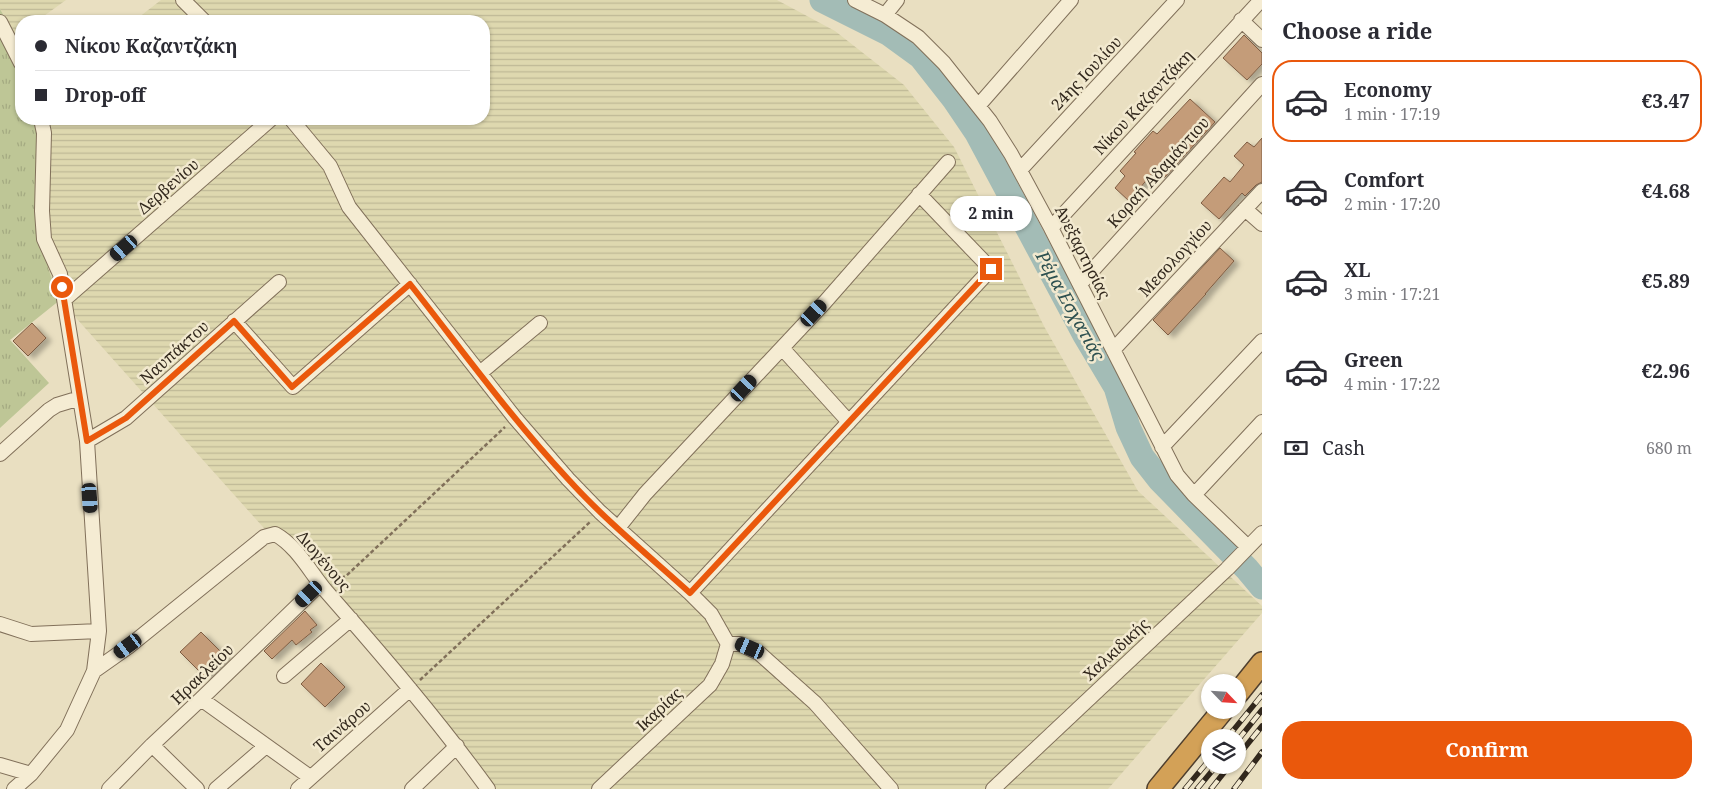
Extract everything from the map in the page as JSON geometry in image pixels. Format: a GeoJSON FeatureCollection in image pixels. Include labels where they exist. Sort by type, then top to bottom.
{"type":"FeatureCollection","features":[{"type":"Feature","properties":{"kind":"highway"},"geometry":{"type":"LineString","coordinates":[[1246,683],[1262,663]]}},
{"type":"Feature","properties":{"kind":"highway"},"geometry":{"type":"LineString","coordinates":[[1158,789],[1216,719]]}},
{"type":"Feature","properties":{"kind":"street"},"geometry":{"type":"LineString","coordinates":[[183,0],[198,15]]}},
{"type":"Feature","properties":{"kind":"street","name":"Ανεξαρτησίας"},"geometry":{"type":"LineString","coordinates":[[856,0],[903,26],[933,51],[978,105],[1020,170],[1177,475],[1244,551]]}},
{"type":"Feature","properties":{"kind":"street"},"geometry":{"type":"LineString","coordinates":[[885,15],[897,0]]}},
{"type":"Feature","properties":{"kind":"street"},"geometry":{"type":"LineString","coordinates":[[978,105],[1071,0]]}},
{"type":"Feature","properties":{"kind":"street","name":"24ης Ιουλίου"},"geometry":{"type":"LineString","coordinates":[[1020,170],[1177,0]]}},
{"type":"Feature","properties":{"kind":"street","name":"Νίκου Καζαντζάκη"},"geometry":{"type":"LineString","coordinates":[[1051,228],[1261,0]]}},
{"type":"Feature","properties":{"kind":"street"},"geometry":{"type":"LineString","coordinates":[[1242,20],[1262,40]]}},
{"type":"Feature","properties":{"kind":"street"},"geometry":{"type":"LineString","coordinates":[[0,22],[15,51]]}},
{"type":"Feature","properties":{"kind":"street","name":"Κοραή Αδαμάντιου"},"geometry":{"type":"LineString","coordinates":[[1080,284],[1262,84]]}},
{"type":"Feature","properties":{"kind":"street"},"geometry":{"type":"LineString","coordinates":[[14,789],[31,774],[67,730],[94,671],[99,631],[87,441],[60,274],[44,239],[42,210],[44,133],[42,125]]}},
{"type":"Feature","properties":{"kind":"street","name":"Δερβενίου"},"geometry":{"type":"LineString","coordinates":[[65,299],[264,125]]}},
{"type":"Feature","properties":{"kind":"street"},"geometry":{"type":"LineString","coordinates":[[295,125],[330,166],[349,207],[515,418],[568,480],[711,614],[728,644],[740,644],[759,653],[815,703],[891,789]]}},
{"type":"Feature","properties":{"kind":"street"},"geometry":{"type":"LineString","coordinates":[[618,528],[645,494],[825,302],[948,162]]}},
{"type":"Feature","properties":{"kind":"street","name":"Μεσολογγίου"},"geometry":{"type":"LineString","coordinates":[[1113,350],[1262,191]]}},
{"type":"Feature","properties":{"kind":"street"},"geometry":{"type":"LineString","coordinates":[[690,593],[991,269],[919,194]]}},
{"type":"Feature","properties":{"kind":"street"},"geometry":{"type":"LineString","coordinates":[[1245,208],[1262,224]]}},
{"type":"Feature","properties":{"kind":"street","name":"Ναυπάκτου"},"geometry":{"type":"LineString","coordinates":[[87,441],[126,418],[279,282]]}},
{"type":"Feature","properties":{"kind":"street"},"geometry":{"type":"LineString","coordinates":[[234,321],[292,387],[410,284]]}},
{"type":"Feature","properties":{"kind":"street"},"geometry":{"type":"LineString","coordinates":[[480,373],[540,322]]}},
{"type":"Feature","properties":{"kind":"street"},"geometry":{"type":"LineString","coordinates":[[1162,447],[1262,341]]}},
{"type":"Feature","properties":{"kind":"street"},"geometry":{"type":"LineString","coordinates":[[782,348],[849,422]]}},
{"type":"Feature","properties":{"kind":"street"},"geometry":{"type":"LineString","coordinates":[[0,454],[49,410],[57,405],[80,398]]}},
{"type":"Feature","properties":{"kind":"street"},"geometry":{"type":"LineString","coordinates":[[1194,495],[1262,422]]}},
{"type":"Feature","properties":{"kind":"street","name":"Χαλκιδικής"},"geometry":{"type":"LineString","coordinates":[[993,789],[1227,569],[1262,533]]}},
{"type":"Feature","properties":{"kind":"street","name":"Διογένους"},"geometry":{"type":"LineString","coordinates":[[94,671],[136,640],[264,537],[275,534],[286,540],[320,584],[457,746],[488,789]]}},
{"type":"Feature","properties":{"kind":"street","name":"Ηρακλείου"},"geometry":{"type":"LineString","coordinates":[[109,789],[152,745],[320,584]]}},
{"type":"Feature","properties":{"kind":"street"},"geometry":{"type":"LineString","coordinates":[[284,676],[351,619]]}},
{"type":"Feature","properties":{"kind":"street"},"geometry":{"type":"LineString","coordinates":[[0,624],[32,634],[99,631]]}},
{"type":"Feature","properties":{"kind":"street","name":"Ικαρίας"},"geometry":{"type":"LineString","coordinates":[[599,789],[710,685],[722,664],[728,644]]}},
{"type":"Feature","properties":{"kind":"street","name":"Ταινάρου"},"geometry":{"type":"LineString","coordinates":[[298,789],[410,689]]}},
{"type":"Feature","properties":{"kind":"street"},"geometry":{"type":"LineString","coordinates":[[201,700],[310,777]]}},
{"type":"Feature","properties":{"kind":"street"},"geometry":{"type":"LineString","coordinates":[[152,745],[197,789]]}},
{"type":"Feature","properties":{"kind":"street"},"geometry":{"type":"LineString","coordinates":[[216,789],[266,746]]}},
{"type":"Feature","properties":{"kind":"street"},"geometry":{"type":"LineString","coordinates":[[412,789],[457,746]]}},
{"type":"Feature","properties":{"kind":"street"},"geometry":{"type":"LineString","coordinates":[[0,766],[31,774]]}},
{"type":"Feature","properties":{"kind":"path"},"geometry":{"type":"LineString","coordinates":[[320,584],[346,576],[515,418]]}},
{"type":"Feature","properties":{"kind":"path"},"geometry":{"type":"LineString","coordinates":[[410,689],[600,512]]}},
{"type":"Feature","properties":{"kind":"shaded area"},"geometry":{"type":"Polygon","coordinates":[[[0,0],[66,0],[45,15],[15,15],[15,35],[0,9],[0,0]]]}},
{"type":"Feature","properties":{"kind":"shaded area"},"geometry":{"type":"Polygon","coordinates":[[[161,0],[777,0],[835,31],[904,85],[954,147],[1045,328],[1138,491],[1262,606],[1262,613],[1209,674],[1201,674],[1201,683],[1108,789],[497,789],[60,300],[48,268],[49,235],[44,125],[490,125],[490,15],[142,15],[161,0]]]}},
{"type":"Feature","properties":{"kind":"green space"},"geometry":{"type":"Polygon","coordinates":[[[0,9],[15,35],[15,125],[44,125],[49,235],[58,255],[48,268],[60,300],[10,340],[49,383],[0,428],[0,9]]]}},
{"type":"Feature","properties":{"kind":"building"},"geometry":{"type":"Polygon","coordinates":[[[1244,35],[1262,53],[1262,64],[1247,80],[1223,58],[1244,35]]]}},
{"type":"Feature","properties":{"kind":"building"},"geometry":{"type":"Polygon","coordinates":[[[1190,99],[1215,122],[1164,178],[1155,170],[1129,201],[1115,188],[1125,176],[1120,171],[1153,131],[1157,134],[1190,99]]]}},
{"type":"Feature","properties":{"kind":"building"},"geometry":{"type":"Polygon","coordinates":[[[1262,138],[1262,182],[1245,196],[1242,193],[1219,219],[1201,203],[1224,177],[1230,182],[1244,165],[1234,156],[1247,142],[1254,147],[1262,138]]]}},
{"type":"Feature","properties":{"kind":"building"},"geometry":{"type":"Polygon","coordinates":[[[1220,248],[1234,261],[1168,335],[1153,320],[1220,248]]]}},
{"type":"Feature","properties":{"kind":"building"},"geometry":{"type":"Polygon","coordinates":[[[32,323],[46,338],[28,356],[13,341],[32,323]]]}},
{"type":"Feature","properties":{"kind":"building"},"geometry":{"type":"Polygon","coordinates":[[[305,611],[317,625],[310,630],[312,632],[296,645],[292,640],[272,659],[264,651],[305,611]]]}},
{"type":"Feature","properties":{"kind":"building"},"geometry":{"type":"Polygon","coordinates":[[[201,632],[227,658],[206,678],[180,652],[201,632]]]}},
{"type":"Feature","properties":{"kind":"building"},"geometry":{"type":"Polygon","coordinates":[[[321,663],[345,687],[325,707],[301,684],[321,663]]]}},
{"type":"Feature","properties":{"kind":"waterway","name":"Ρέμα Εσχατιάς"},"geometry":{"type":"LineString","coordinates":[[822,0],[888,33],[921,57],[954,99],[977,133],[1085,335],[1116,387],[1128,427],[1142,457],[1160,480],[1247,569],[1262,587]]}},
{"type":"Feature","properties":{"kind":"railway"},"geometry":{"type":"LineString","coordinates":[[1234,729],[1262,695]]}},
{"type":"Feature","properties":{"kind":"railway"},"geometry":{"type":"LineString","coordinates":[[1246,730],[1262,710]]}},
{"type":"Feature","properties":{"kind":"railway"},"geometry":{"type":"LineString","coordinates":[[1246,746],[1262,726]]}},
{"type":"Feature","properties":{"kind":"railway"},"geometry":{"type":"LineString","coordinates":[[1234,789],[1262,752]]}},
{"type":"Feature","properties":{"kind":"railway"},"geometry":{"type":"LineString","coordinates":[[1185,789],[1201,770]]}},
{"type":"Feature","properties":{"kind":"railway"},"geometry":{"type":"LineString","coordinates":[[1197,789],[1210,774]]}},
{"type":"Feature","properties":{"kind":"railway"},"geometry":{"type":"LineString","coordinates":[[1211,789],[1223,774]]}},
{"type":"Feature","properties":{"kind":"route"},"geometry":{"type":"LineString","coordinates":[[62,287],[87,441],[126,418],[234,321],[292,387],[410,284],[515,418],[568,480],[600,512],[690,593],[991,269]]}}]}
